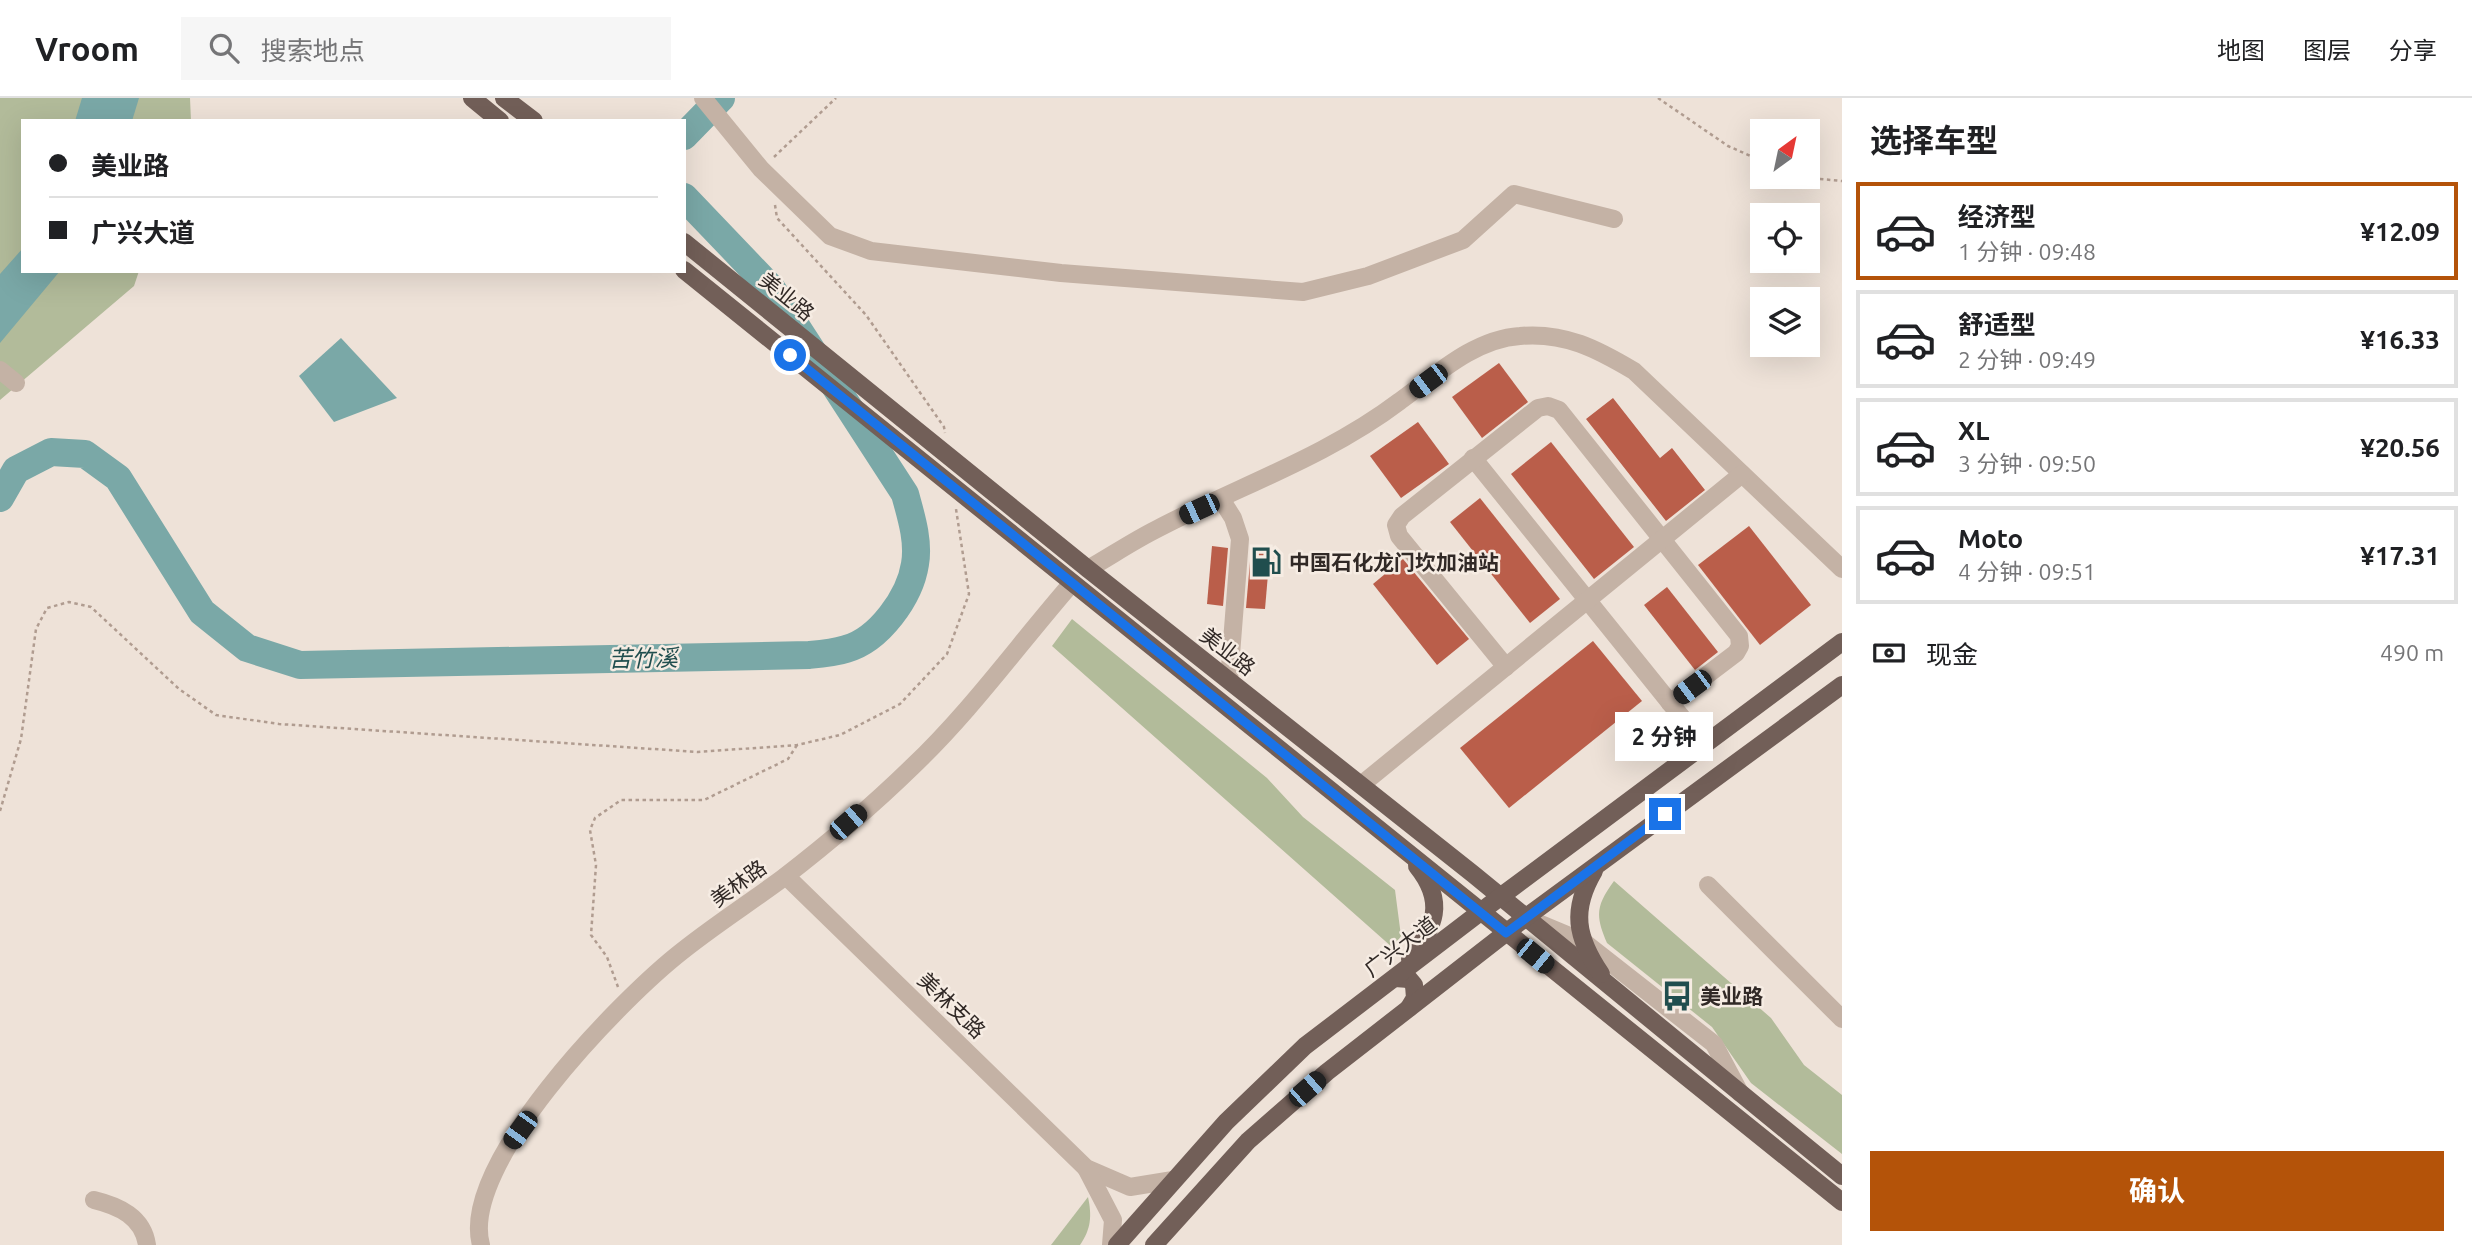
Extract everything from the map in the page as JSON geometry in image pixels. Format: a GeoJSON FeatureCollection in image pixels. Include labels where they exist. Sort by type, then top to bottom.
{"type":"FeatureCollection","features":[{"type":"Feature","properties":{"kind":"main road"},"geometry":{"type":"LineString","coordinates":[[471,98],[497,119]]}},
{"type":"Feature","properties":{"kind":"main road"},"geometry":{"type":"LineString","coordinates":[[504,98],[532,119]]}},
{"type":"Feature","properties":{"kind":"main road"},"geometry":{"type":"LineString","coordinates":[[516,98],[532,119]]}},
{"type":"Feature","properties":{"kind":"main road","name":"美业路"},"geometry":{"type":"LineString","coordinates":[[686,244],[993,493],[1500,897],[1842,1176]]}},
{"type":"Feature","properties":{"kind":"main road"},"geometry":{"type":"LineString","coordinates":[[686,272],[1842,1202]]}},
{"type":"Feature","properties":{"kind":"main road","name":"广兴大道"},"geometry":{"type":"LineString","coordinates":[[1117,1245],[1226,1122],[1305,1046],[1842,642]]}},
{"type":"Feature","properties":{"kind":"main road"},"geometry":{"type":"LineString","coordinates":[[1154,1245],[1248,1141],[1327,1072],[1525,918],[1842,685]]}},
{"type":"Feature","properties":{"kind":"main road"},"geometry":{"type":"LineString","coordinates":[[1393,841],[1424,877],[1436,912],[1426,936],[1395,978]]}},
{"type":"Feature","properties":{"kind":"main road"},"geometry":{"type":"LineString","coordinates":[[1599,863],[1584,888],[1580,902],[1584,942],[1613,991]]}},
{"type":"Feature","properties":{"kind":"main road"},"geometry":{"type":"LineString","coordinates":[[1395,978],[1409,979],[1414,985],[1415,998],[1409,1008]]}},
{"type":"Feature","properties":{"kind":"street"},"geometry":{"type":"LineString","coordinates":[[704,98],[761,169],[830,236],[871,251],[1061,273],[1303,292],[1368,276],[1463,240],[1514,194],[1614,219]]}},
{"type":"Feature","properties":{"kind":"street"},"geometry":{"type":"LineString","coordinates":[[1088,569],[1156,529],[1293,466],[1363,429],[1450,364],[1484,344],[1519,336],[1553,337],[1594,346],[1634,371],[1842,569]]}},
{"type":"Feature","properties":{"kind":"street"},"geometry":{"type":"LineString","coordinates":[[0,370],[16,383]]}},
{"type":"Feature","properties":{"kind":"street"},"geometry":{"type":"LineString","coordinates":[[1506,667],[1399,536],[1396,525],[1402,516],[1473,458],[1538,408],[1548,406],[1559,410],[1739,636],[1740,646],[1736,653],[1670,703]]}},
{"type":"Feature","properties":{"kind":"street"},"geometry":{"type":"LineString","coordinates":[[1473,458],[1704,745]]}},
{"type":"Feature","properties":{"kind":"street"},"geometry":{"type":"LineString","coordinates":[[1361,785],[1742,474]]}},
{"type":"Feature","properties":{"kind":"street"},"geometry":{"type":"LineString","coordinates":[[1221,499],[1238,528],[1240,539],[1229,680]]}},
{"type":"Feature","properties":{"kind":"street","name":"美林路"},"geometry":{"type":"LineString","coordinates":[[481,1245],[477,1233],[483,1192],[505,1150],[588,1041],[675,957],[786,876],[910,769],[957,723],[1072,583]]}},
{"type":"Feature","properties":{"kind":"street","name":"美林支路"},"geometry":{"type":"LineString","coordinates":[[786,876],[1086,1167]]}},
{"type":"Feature","properties":{"kind":"street"},"geometry":{"type":"LineString","coordinates":[[1708,885],[1842,1019]]}},
{"type":"Feature","properties":{"kind":"street"},"geometry":{"type":"LineString","coordinates":[[1525,918],[1584,942],[1714,1044],[1740,1093]]}},
{"type":"Feature","properties":{"kind":"street"},"geometry":{"type":"LineString","coordinates":[[1086,1167],[1130,1187],[1173,1180]]}},
{"type":"Feature","properties":{"kind":"street"},"geometry":{"type":"LineString","coordinates":[[1086,1167],[1113,1220],[1111,1245]]}},
{"type":"Feature","properties":{"kind":"street"},"geometry":{"type":"LineString","coordinates":[[94,1200],[128,1211],[142,1230],[147,1245]]}},
{"type":"Feature","properties":{"kind":"path"},"geometry":{"type":"LineString","coordinates":[[761,169],[836,98]]}},
{"type":"Feature","properties":{"kind":"path"},"geometry":{"type":"LineString","coordinates":[[1658,98],[1728,146],[1750,156]]}},
{"type":"Feature","properties":{"kind":"path"},"geometry":{"type":"LineString","coordinates":[[1820,179],[1842,181]]}},
{"type":"Feature","properties":{"kind":"path"},"geometry":{"type":"LineString","coordinates":[[786,195],[775,204],[777,218],[866,315],[944,427],[946,439]]}},
{"type":"Feature","properties":{"kind":"path"},"geometry":{"type":"LineString","coordinates":[[0,811],[21,739],[37,629],[47,608],[69,602],[91,607],[179,689],[216,715],[279,724],[698,752],[797,745],[840,735],[900,704],[947,654],[970,594],[955,501]]}},
{"type":"Feature","properties":{"kind":"path"},"geometry":{"type":"LineString","coordinates":[[624,1005],[607,957],[592,935],[596,865],[590,830],[595,818],[621,800],[704,800],[788,759],[797,745]]}},
{"type":"Feature","properties":{"kind":"green space"},"geometry":{"type":"Polygon","coordinates":[[[0,98],[190,98],[191,119],[21,119],[21,273],[138,273],[134,286],[0,400],[0,98]]]}},
{"type":"Feature","properties":{"kind":"green space"},"geometry":{"type":"Polygon","coordinates":[[[1072,619],[1267,778],[1303,817],[1395,890],[1401,936],[1393,948],[1052,646],[1072,619]]]}},
{"type":"Feature","properties":{"kind":"green space"},"geometry":{"type":"Polygon","coordinates":[[[1614,881],[1771,1018],[1804,1065],[1842,1095],[1842,1154],[1751,1083],[1712,1027],[1607,943],[1600,925],[1599,911],[1614,881]]]}},
{"type":"Feature","properties":{"kind":"green space"},"geometry":{"type":"Polygon","coordinates":[[[1088,1197],[1090,1222],[1080,1245],[1051,1245],[1088,1197]]]}},
{"type":"Feature","properties":{"kind":"water"},"geometry":{"type":"Polygon","coordinates":[[[82,98],[139,98],[133,119],[76,119],[82,98]]]}},
{"type":"Feature","properties":{"kind":"water"},"geometry":{"type":"Polygon","coordinates":[[[21,250],[21,273],[58,273],[0,343],[0,274],[21,250]]]}},
{"type":"Feature","properties":{"kind":"water"},"geometry":{"type":"Polygon","coordinates":[[[341,338],[397,398],[334,422],[299,376],[341,338]]]}},
{"type":"Feature","properties":{"kind":"building"},"geometry":{"type":"Polygon","coordinates":[[[1499,363],[1528,402],[1482,438],[1452,397],[1499,363]]]}},
{"type":"Feature","properties":{"kind":"building"},"geometry":{"type":"Polygon","coordinates":[[[1613,398],[1660,458],[1672,448],[1705,490],[1666,521],[1586,419],[1613,398]]]}},
{"type":"Feature","properties":{"kind":"building"},"geometry":{"type":"Polygon","coordinates":[[[1418,422],[1449,464],[1401,498],[1370,456],[1418,422]]]}},
{"type":"Feature","properties":{"kind":"building"},"geometry":{"type":"Polygon","coordinates":[[[1551,442],[1634,547],[1594,579],[1511,474],[1551,442]]]}},
{"type":"Feature","properties":{"kind":"building"},"geometry":{"type":"Polygon","coordinates":[[[1480,498],[1560,599],[1530,623],[1450,522],[1480,498]]]}},
{"type":"Feature","properties":{"kind":"building"},"geometry":{"type":"Polygon","coordinates":[[[1749,526],[1811,605],[1760,645],[1698,565],[1749,526]]]}},
{"type":"Feature","properties":{"kind":"building"},"geometry":{"type":"Polygon","coordinates":[[[1212,546],[1228,548],[1223,606],[1207,604],[1212,546]]]}},
{"type":"Feature","properties":{"kind":"building"},"geometry":{"type":"Polygon","coordinates":[[[1251,550],[1270,551],[1265,609],[1246,608],[1251,550]]]}},
{"type":"Feature","properties":{"kind":"building"},"geometry":{"type":"Polygon","coordinates":[[[1403,559],[1469,639],[1437,665],[1373,584],[1403,559]]]}},
{"type":"Feature","properties":{"kind":"building"},"geometry":{"type":"Polygon","coordinates":[[[1667,587],[1718,652],[1695,670],[1644,605],[1667,587]]]}},
{"type":"Feature","properties":{"kind":"building"},"geometry":{"type":"Polygon","coordinates":[[[1593,641],[1642,701],[1509,808],[1460,748],[1593,641]]]}},
{"type":"Feature","properties":{"kind":"waterway","name":"苦竹溪"},"geometry":{"type":"LineString","coordinates":[[686,134],[721,98]]}},
{"type":"Feature","properties":{"kind":"waterway","name":"苦竹溪"},"geometry":{"type":"LineString","coordinates":[[0,498],[16,470],[51,452],[85,454],[118,478],[202,612],[247,648],[300,665],[809,655],[846,649],[858,644],[870,637],[891,616],[912,577],[916,546],[905,494],[772,289],[686,199]]}},
{"type":"Feature","properties":{"kind":"place","name":"中国石化龙门坎加油站"},"geometry":{"type":"Point","coordinates":[1266,562]}},
{"type":"Feature","properties":{"kind":"place","name":"美业路"},"geometry":{"type":"Point","coordinates":[1677,996]}},
{"type":"Feature","properties":{"kind":"route"},"geometry":{"type":"LineString","coordinates":[[790,355],[1506,933],[1665,814]]}}]}
